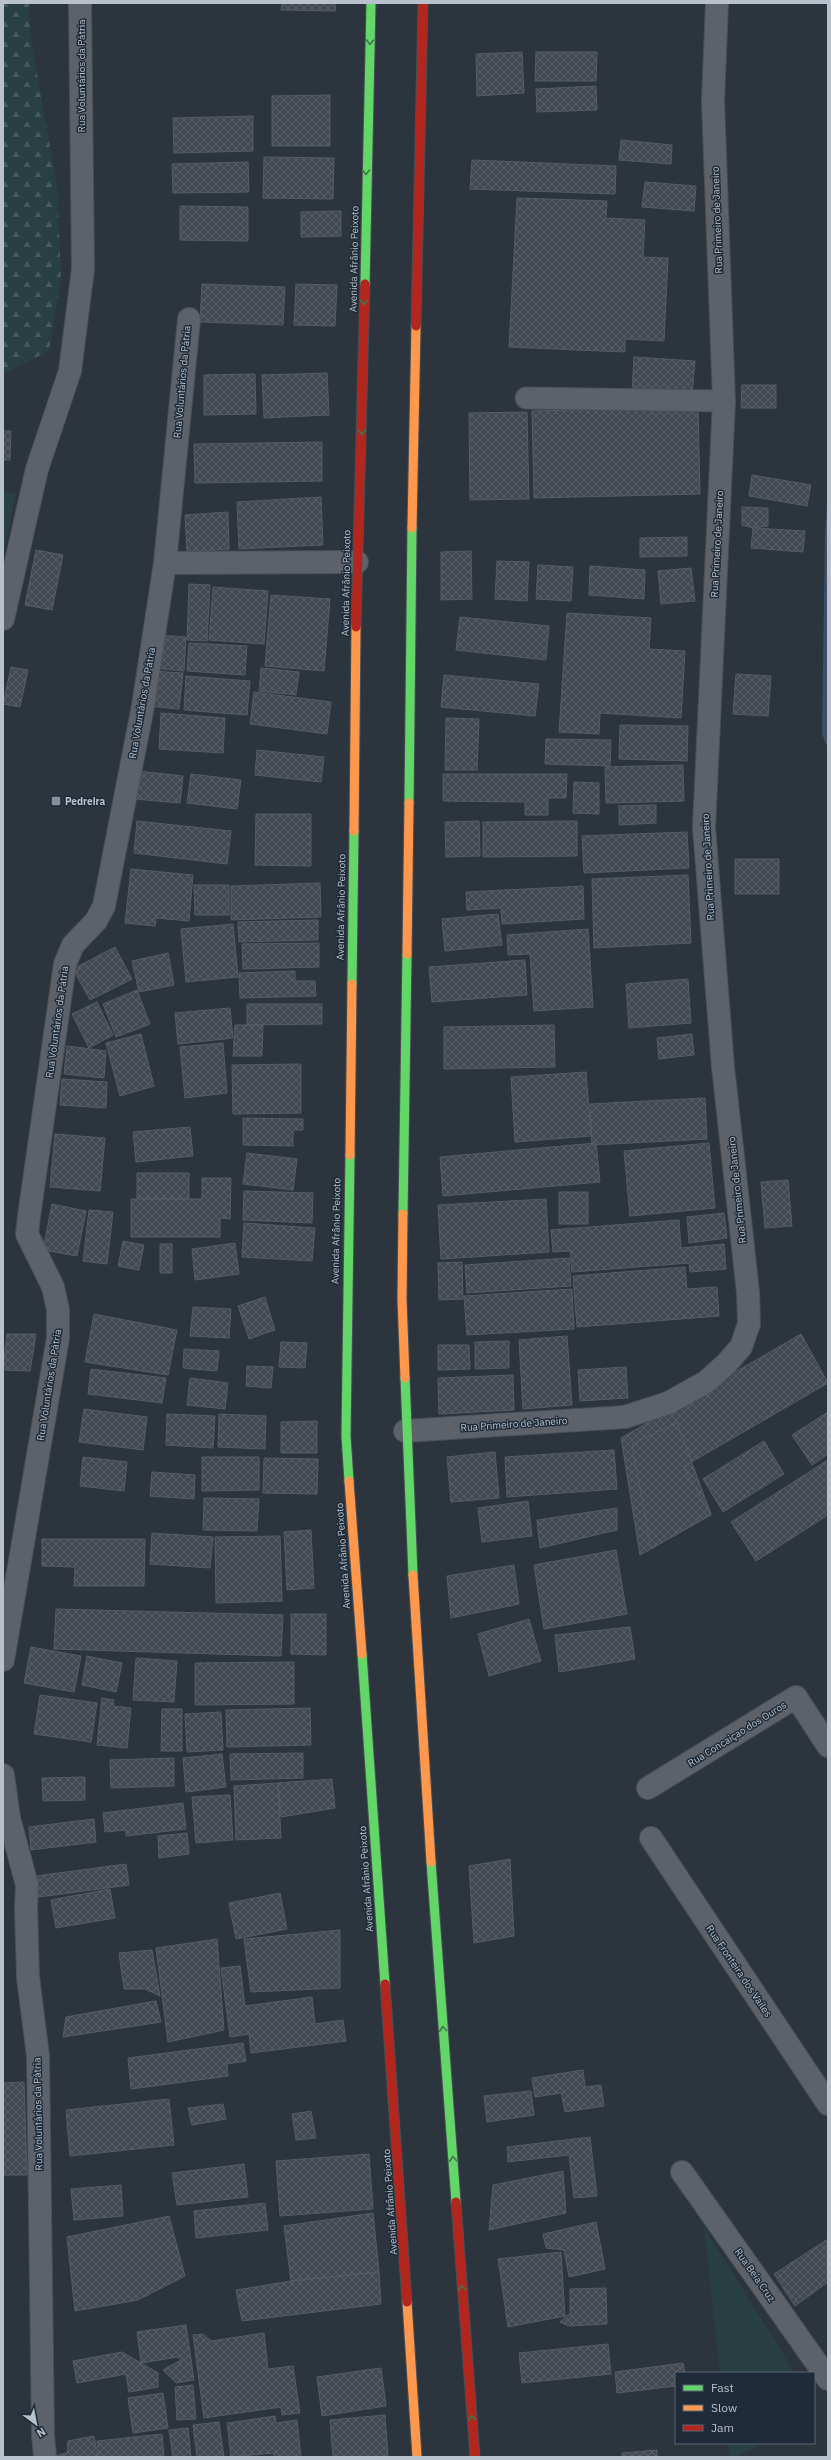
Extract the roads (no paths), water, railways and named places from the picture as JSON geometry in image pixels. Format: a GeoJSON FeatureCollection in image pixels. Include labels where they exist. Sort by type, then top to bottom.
{"type":"FeatureCollection","features":[{"type":"Feature","properties":{"kind":"main road","name":"Avenida Afrânio Peixoto"},"geometry":{"type":"LineString","coordinates":[[371,3],[363,401],[357,562],[346,1436],[398,2162],[417,2457]]}},
{"type":"Feature","properties":{"kind":"main road"},"geometry":{"type":"LineString","coordinates":[[423,3],[414,399],[402,1299],[405,1431],[422,1746],[475,2457]]}},
{"type":"Feature","properties":{"kind":"street","name":"Rua Voluntários da Pátria"},"geometry":{"type":"LineString","coordinates":[[3,619],[37,469],[56,419],[71,364],[83,269],[80,3]]}},
{"type":"Feature","properties":{"kind":"street","name":"Rua Primeiro de Janeiro"},"geometry":{"type":"LineString","coordinates":[[405,1431],[625,1417],[668,1403],[706,1382],[727,1363],[741,1347],[749,1324],[748,1292],[723,1067],[704,827],[724,401],[713,101],[717,3]]}},
{"type":"Feature","properties":{"kind":"street","name":"Rua Voluntários da Pátria"},"geometry":{"type":"LineString","coordinates":[[3,1660],[58,1338],[58,1310],[53,1286],[27,1234],[63,972],[73,946],[96,921],[104,906],[142,706],[165,563],[188,319]]}},
{"type":"Feature","properties":{"kind":"street"},"geometry":{"type":"LineString","coordinates":[[165,563],[357,562]]}},
{"type":"Feature","properties":{"kind":"street","name":"Rua Concaiçao dos Ouros"},"geometry":{"type":"LineString","coordinates":[[648,1788],[796,1697],[828,1746]]}},
{"type":"Feature","properties":{"kind":"street","name":"Rua Voluntários da Pátria"},"geometry":{"type":"LineString","coordinates":[[3,1775],[9,1818],[27,1885],[26,1909],[28,1977],[38,2056],[43,2435],[45,2457]]}},
{"type":"Feature","properties":{"kind":"street","name":"Rua Fronteira dos Vailes"},"geometry":{"type":"LineString","coordinates":[[651,1838],[828,2104]]}},
{"type":"Feature","properties":{"kind":"street","name":"Rua Beia Cruz"},"geometry":{"type":"LineString","coordinates":[[682,2172],[828,2378]]}},
{"type":"Feature","properties":{"kind":"lane"},"geometry":{"type":"LineString","coordinates":[[526,398],[724,401]]}},
{"type":"Feature","properties":{"kind":"water"},"geometry":{"type":"Polygon","coordinates":[[[828,488],[828,749],[822,734],[825,535],[828,488]]]}},
{"type":"Feature","properties":{"kind":"place","name":"Pedreira"},"geometry":{"type":"Point","coordinates":[56,801]}}]}
